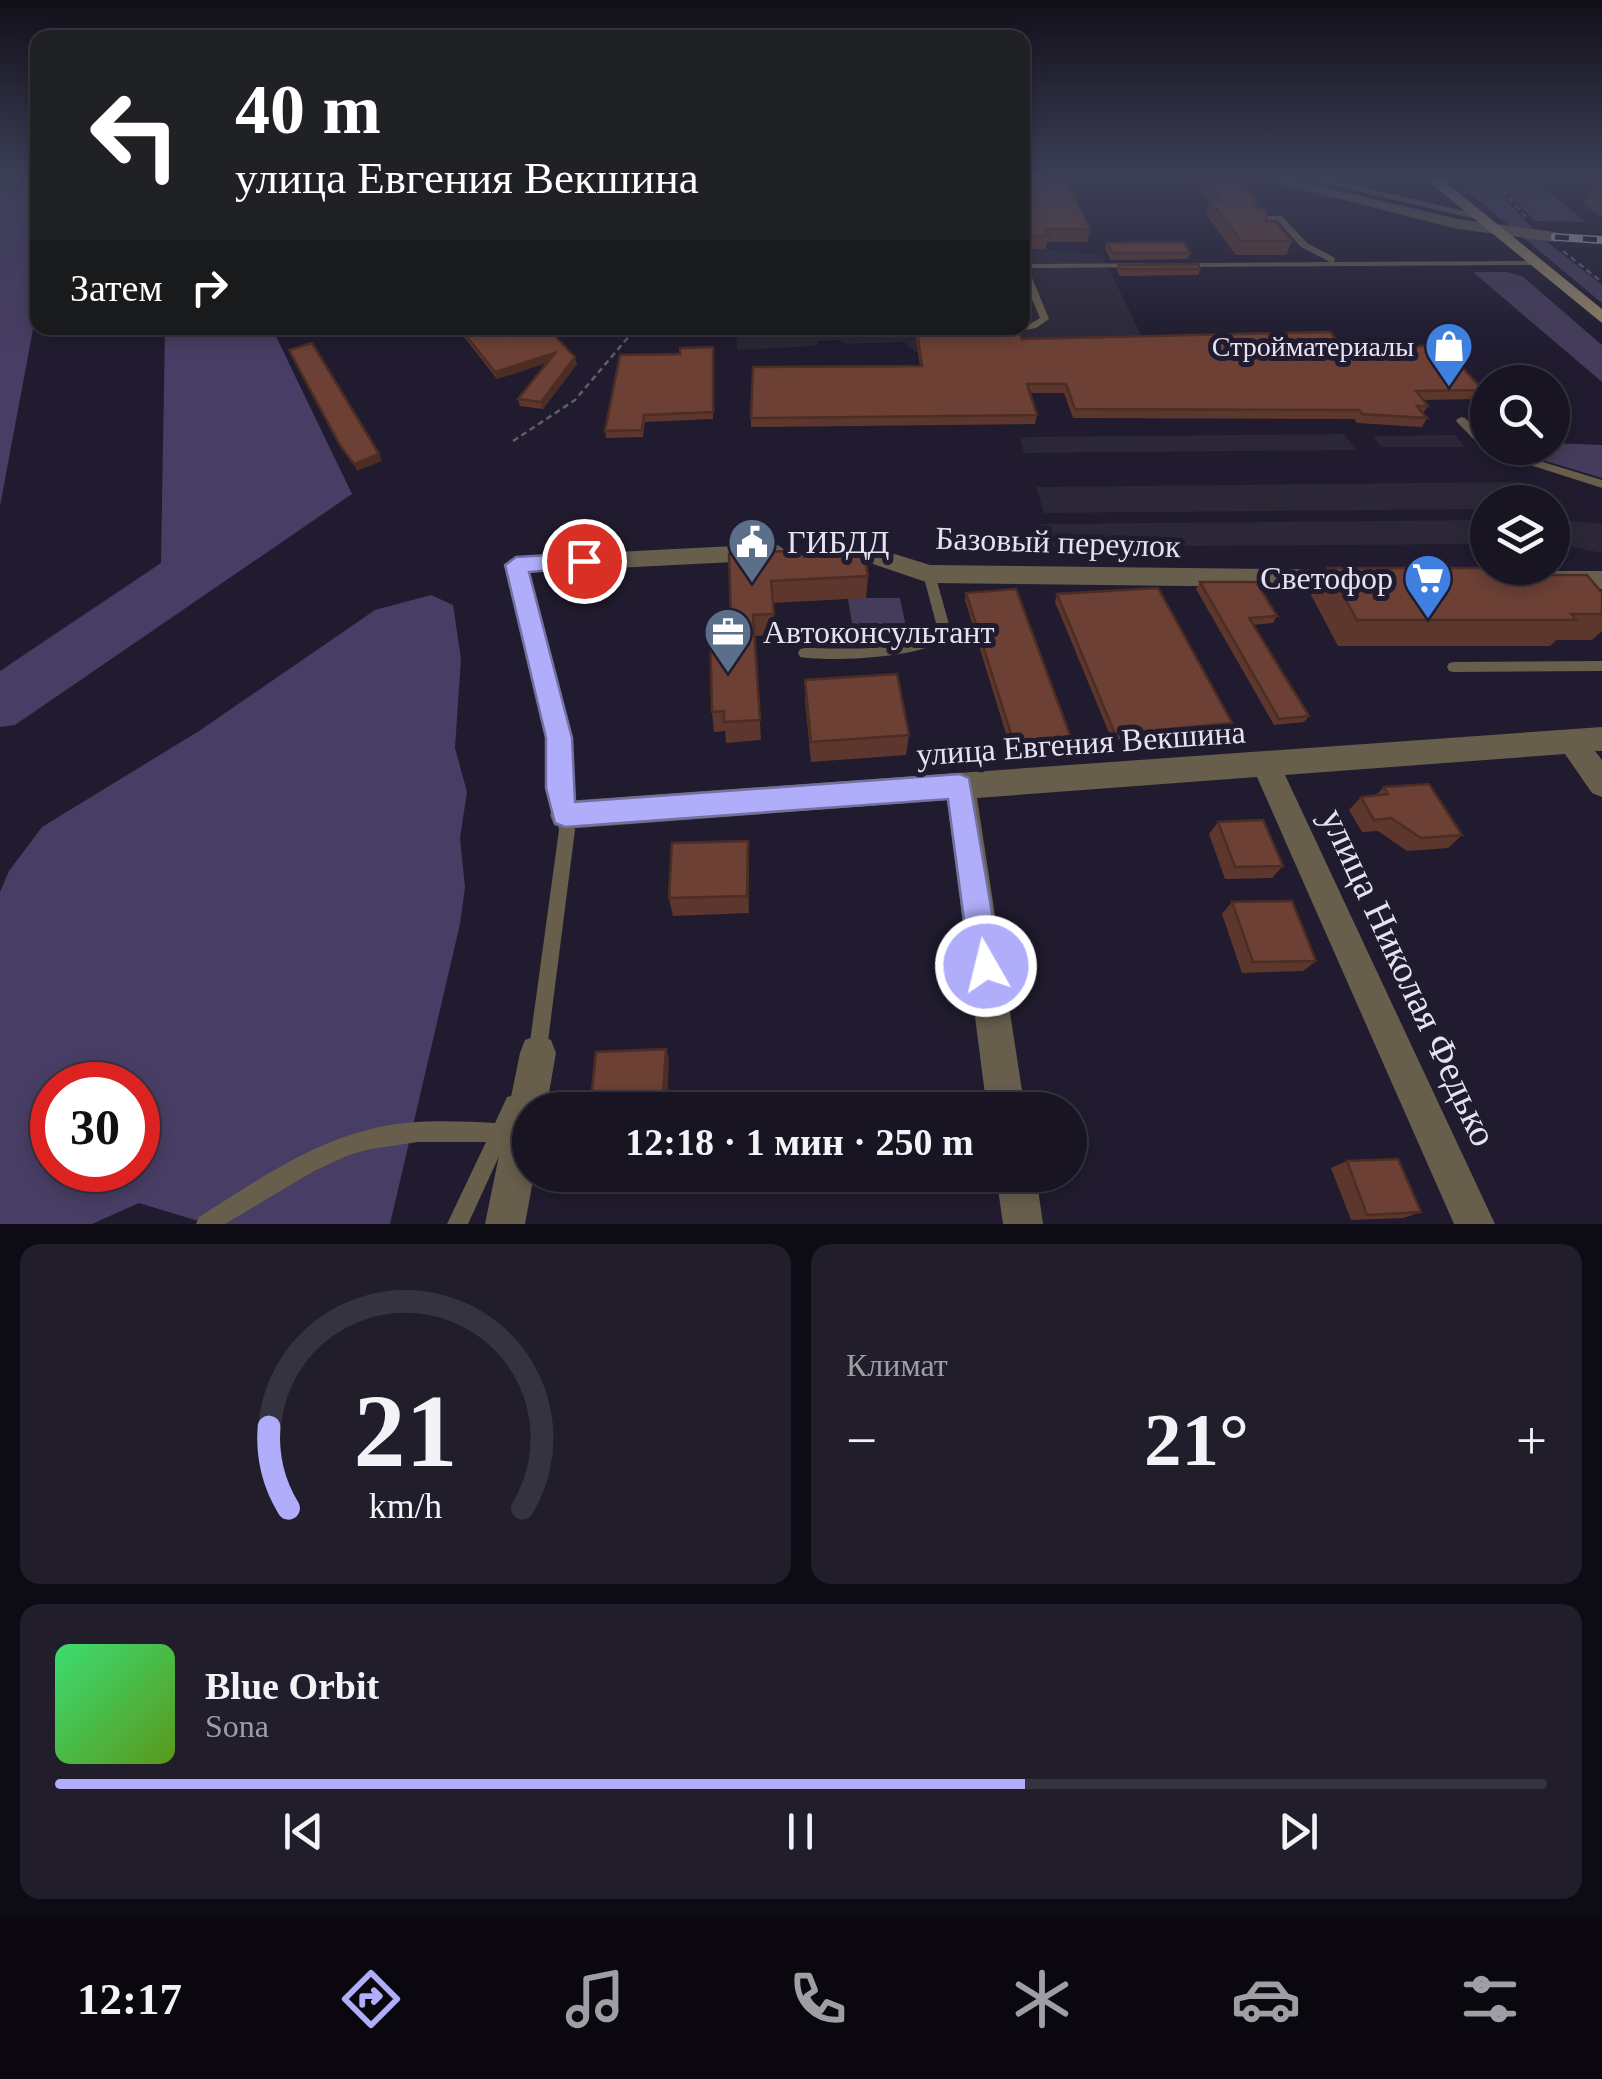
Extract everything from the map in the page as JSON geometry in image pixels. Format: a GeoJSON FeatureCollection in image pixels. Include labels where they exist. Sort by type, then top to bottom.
{"type":"FeatureCollection","features":[{"type":"Feature","properties":{"kind":"main road"},"geometry":{"type":"LineString","coordinates":[[1501,233],[1602,318]]}},
{"type":"Feature","properties":{"kind":"street"},"geometry":{"type":"LineString","coordinates":[[1512,233],[1555,237]]}},
{"type":"Feature","properties":{"kind":"street","name":"Базовый переулок"},"geometry":{"type":"LineString","coordinates":[[516,565],[834,549],[872,554],[928,574],[1370,579]]}},
{"type":"Feature","properties":{"kind":"street","name":"улица Евгения Векшина"},"geometry":{"type":"LineString","coordinates":[[565,815],[1602,739]]}},
{"type":"Feature","properties":{"kind":"street"},"geometry":{"type":"LineString","coordinates":[[1572,742],[1602,784]]}},
{"type":"Feature","properties":{"kind":"street","name":"улица Николая Федько"},"geometry":{"type":"LineString","coordinates":[[1266,764],[1475,1224]]}},
{"type":"Feature","properties":{"kind":"street"},"geometry":{"type":"LineString","coordinates":[[960,786],[1003,1092]]}},
{"type":"Feature","properties":{"kind":"street"},"geometry":{"type":"LineString","coordinates":[[505,1224],[538,1053]]}},
{"type":"Feature","properties":{"kind":"street"},"geometry":{"type":"LineString","coordinates":[[1018,1192],[1023,1224]]}},
{"type":"Feature","properties":{"kind":"lane"},"geometry":{"type":"LineString","coordinates":[[1290,233],[1312,251],[1339,262]]}},
{"type":"Feature","properties":{"kind":"lane"},"geometry":{"type":"LineString","coordinates":[[1030,266],[1539,263]]}},
{"type":"Feature","properties":{"kind":"lane"},"geometry":{"type":"LineString","coordinates":[[1030,283],[1045,319],[1030,325]]}},
{"type":"Feature","properties":{"kind":"lane"},"geometry":{"type":"LineString","coordinates":[[1461,420],[1470,429]]}},
{"type":"Feature","properties":{"kind":"lane"},"geometry":{"type":"LineString","coordinates":[[1542,465],[1602,484]]}},
{"type":"Feature","properties":{"kind":"lane"},"geometry":{"type":"LineString","coordinates":[[458,1224],[538,1053],[567,830],[559,788],[559,738],[516,565]]}},
{"type":"Feature","properties":{"kind":"lane"},"geometry":{"type":"LineString","coordinates":[[805,653],[918,647],[937,640],[944,628],[928,574]]}},
{"type":"Feature","properties":{"kind":"lane"},"geometry":{"type":"LineString","coordinates":[[1454,667],[1602,666]]}},
{"type":"Feature","properties":{"kind":"lane"},"geometry":{"type":"LineString","coordinates":[[206,1224],[282,1177],[367,1140],[441,1129],[500,1133]]}},
{"type":"Feature","properties":{"kind":"path"},"geometry":{"type":"LineString","coordinates":[[513,441],[575,400],[630,335]]}},
{"type":"Feature","properties":{"kind":"shaded area"},"geometry":{"type":"Polygon","coordinates":[[[0,233],[30,233],[32,335],[0,506],[0,233]]]}},
{"type":"Feature","properties":{"kind":"shaded area"},"geometry":{"type":"Polygon","coordinates":[[[1518,233],[1537,233],[1602,285],[1602,303],[1518,233]]]}},
{"type":"Feature","properties":{"kind":"shaded area"},"geometry":{"type":"Polygon","coordinates":[[[1043,242],[1046,249],[1102,255],[1146,345],[915,352],[904,342],[845,344],[841,340],[818,341],[817,346],[737,350],[736,335],[1030,335],[1030,243],[1043,242]]]}},
{"type":"Feature","properties":{"kind":"shaded area"},"geometry":{"type":"Polygon","coordinates":[[[1473,272],[1508,272],[1523,277],[1602,345],[1602,382],[1473,272]]]}},
{"type":"Feature","properties":{"kind":"shaded area"},"geometry":{"type":"Polygon","coordinates":[[[165,335],[275,335],[352,494],[15,725],[0,727],[0,671],[161,563],[165,335]]]}},
{"type":"Feature","properties":{"kind":"shaded area"},"geometry":{"type":"Polygon","coordinates":[[[1344,434],[1356,450],[1024,453],[1020,437],[1344,434]]]}},
{"type":"Feature","properties":{"kind":"shaded area"},"geometry":{"type":"Polygon","coordinates":[[[1455,435],[1465,447],[1381,447],[1373,436],[1455,435]]]}},
{"type":"Feature","properties":{"kind":"shaded area"},"geometry":{"type":"Polygon","coordinates":[[[1570,444],[1602,445],[1602,478],[1559,465],[1570,465],[1570,444]]]}},
{"type":"Feature","properties":{"kind":"shaded area"},"geometry":{"type":"Polygon","coordinates":[[[1523,482],[1526,485],[1470,485],[1470,509],[1044,513],[1036,487],[1523,482]]]}},
{"type":"Feature","properties":{"kind":"shaded area"},"geometry":{"type":"Polygon","coordinates":[[[1470,520],[1470,544],[1046,547],[1039,524],[1470,520]]]}},
{"type":"Feature","properties":{"kind":"shaded area"},"geometry":{"type":"Polygon","coordinates":[[[1570,521],[1602,524],[1602,553],[1570,546],[1570,521]]]}},
{"type":"Feature","properties":{"kind":"shaded area"},"geometry":{"type":"Polygon","coordinates":[[[431,595],[453,605],[461,659],[455,748],[467,792],[460,838],[465,887],[460,924],[390,1224],[208,1224],[139,1203],[92,1224],[0,1224],[0,892],[9,871],[42,827],[199,731],[375,610],[431,595]]]}},
{"type":"Feature","properties":{"kind":"shaded area"},"geometry":{"type":"Polygon","coordinates":[[[900,598],[906,643],[856,647],[848,599],[900,598]]]}},
{"type":"Feature","properties":{"kind":"building"},"geometry":{"type":"Polygon","coordinates":[[[1235,233],[1285,233],[1292,241],[1241,241],[1235,233]]]}},
{"type":"Feature","properties":{"kind":"building"},"geometry":{"type":"Polygon","coordinates":[[[1183,242],[1190,253],[1113,253],[1107,243],[1183,242]]]}},
{"type":"Feature","properties":{"kind":"building"},"geometry":{"type":"Polygon","coordinates":[[[1198,264],[1200,269],[1121,269],[1119,265],[1198,264]]]}},
{"type":"Feature","properties":{"kind":"building"},"geometry":{"type":"Polygon","coordinates":[[[1330,332],[1345,351],[1408,351],[1404,346],[1442,346],[1470,376],[1470,390],[1416,391],[1428,406],[1417,406],[1427,418],[1362,414],[1359,410],[1075,409],[1066,384],[1027,384],[1037,415],[751,418],[753,367],[922,366],[918,335],[1020,335],[1022,339],[1330,332]]]}},
{"type":"Feature","properties":{"kind":"building"},"geometry":{"type":"Polygon","coordinates":[[[466,335],[554,335],[575,357],[541,402],[518,399],[555,353],[495,372],[466,335]]]}},
{"type":"Feature","properties":{"kind":"building"},"geometry":{"type":"Polygon","coordinates":[[[312,343],[379,454],[354,464],[340,445],[289,350],[312,343]]]}},
{"type":"Feature","properties":{"kind":"building"},"geometry":{"type":"Polygon","coordinates":[[[713,347],[713,412],[644,415],[642,430],[605,431],[620,355],[680,354],[680,348],[713,347]]]}},
{"type":"Feature","properties":{"kind":"building"},"geometry":{"type":"Polygon","coordinates":[[[863,547],[868,576],[771,581],[774,614],[753,615],[760,720],[724,722],[724,711],[712,712],[710,618],[731,616],[729,554],[863,547]]]}},
{"type":"Feature","properties":{"kind":"building"},"geometry":{"type":"Polygon","coordinates":[[[1328,568],[1470,568],[1470,585],[1570,585],[1570,575],[1587,575],[1602,593],[1602,614],[1571,614],[1576,620],[1357,620],[1328,568]]]}},
{"type":"Feature","properties":{"kind":"building"},"geometry":{"type":"Polygon","coordinates":[[[1200,582],[1256,582],[1277,616],[1249,618],[1309,716],[1279,719],[1200,582]]]}},
{"type":"Feature","properties":{"kind":"building"},"geometry":{"type":"Polygon","coordinates":[[[1158,588],[1232,723],[1115,734],[1057,594],[1158,588]]]}},
{"type":"Feature","properties":{"kind":"building"},"geometry":{"type":"Polygon","coordinates":[[[1016,589],[1071,738],[1014,743],[966,593],[1016,589]]]}},
{"type":"Feature","properties":{"kind":"building"},"geometry":{"type":"Polygon","coordinates":[[[897,674],[909,735],[811,742],[805,680],[897,674]]]}},
{"type":"Feature","properties":{"kind":"building"},"geometry":{"type":"Polygon","coordinates":[[[1429,784],[1462,835],[1421,838],[1391,818],[1374,820],[1361,797],[1388,794],[1384,787],[1429,784]]]}},
{"type":"Feature","properties":{"kind":"building"},"geometry":{"type":"Polygon","coordinates":[[[1263,820],[1283,866],[1235,867],[1218,822],[1263,820]]]}},
{"type":"Feature","properties":{"kind":"building"},"geometry":{"type":"Polygon","coordinates":[[[748,841],[747,896],[669,898],[672,843],[748,841]]]}},
{"type":"Feature","properties":{"kind":"building"},"geometry":{"type":"Polygon","coordinates":[[[1292,901],[1316,961],[1253,962],[1232,902],[1292,901]]]}},
{"type":"Feature","properties":{"kind":"building"},"geometry":{"type":"Polygon","coordinates":[[[666,1049],[663,1092],[592,1092],[596,1052],[666,1049]]]}},
{"type":"Feature","properties":{"kind":"building"},"geometry":{"type":"Polygon","coordinates":[[[1398,1159],[1421,1212],[1367,1215],[1347,1161],[1398,1159]]]}},
{"type":"Feature","properties":{"kind":"railway"},"geometry":{"type":"LineString","coordinates":[[1555,237],[1602,240]]}},
{"type":"Feature","properties":{"kind":"place","name":"Стройматериалы"},"geometry":{"type":"Point","coordinates":[1449,388]}},
{"type":"Feature","properties":{"kind":"place","name":"ГИБДД"},"geometry":{"type":"Point","coordinates":[752,584]}},
{"type":"Feature","properties":{"kind":"place","name":"Светофор"},"geometry":{"type":"Point","coordinates":[1428,620]}},
{"type":"Feature","properties":{"kind":"place","name":"Автоконсультант"},"geometry":{"type":"Point","coordinates":[728,674]}},
{"type":"Feature","properties":{"kind":"route"},"geometry":{"type":"LineString","coordinates":[[584,561],[516,565],[559,738],[559,788],[565,815],[960,786],[986,966]]}}]}
